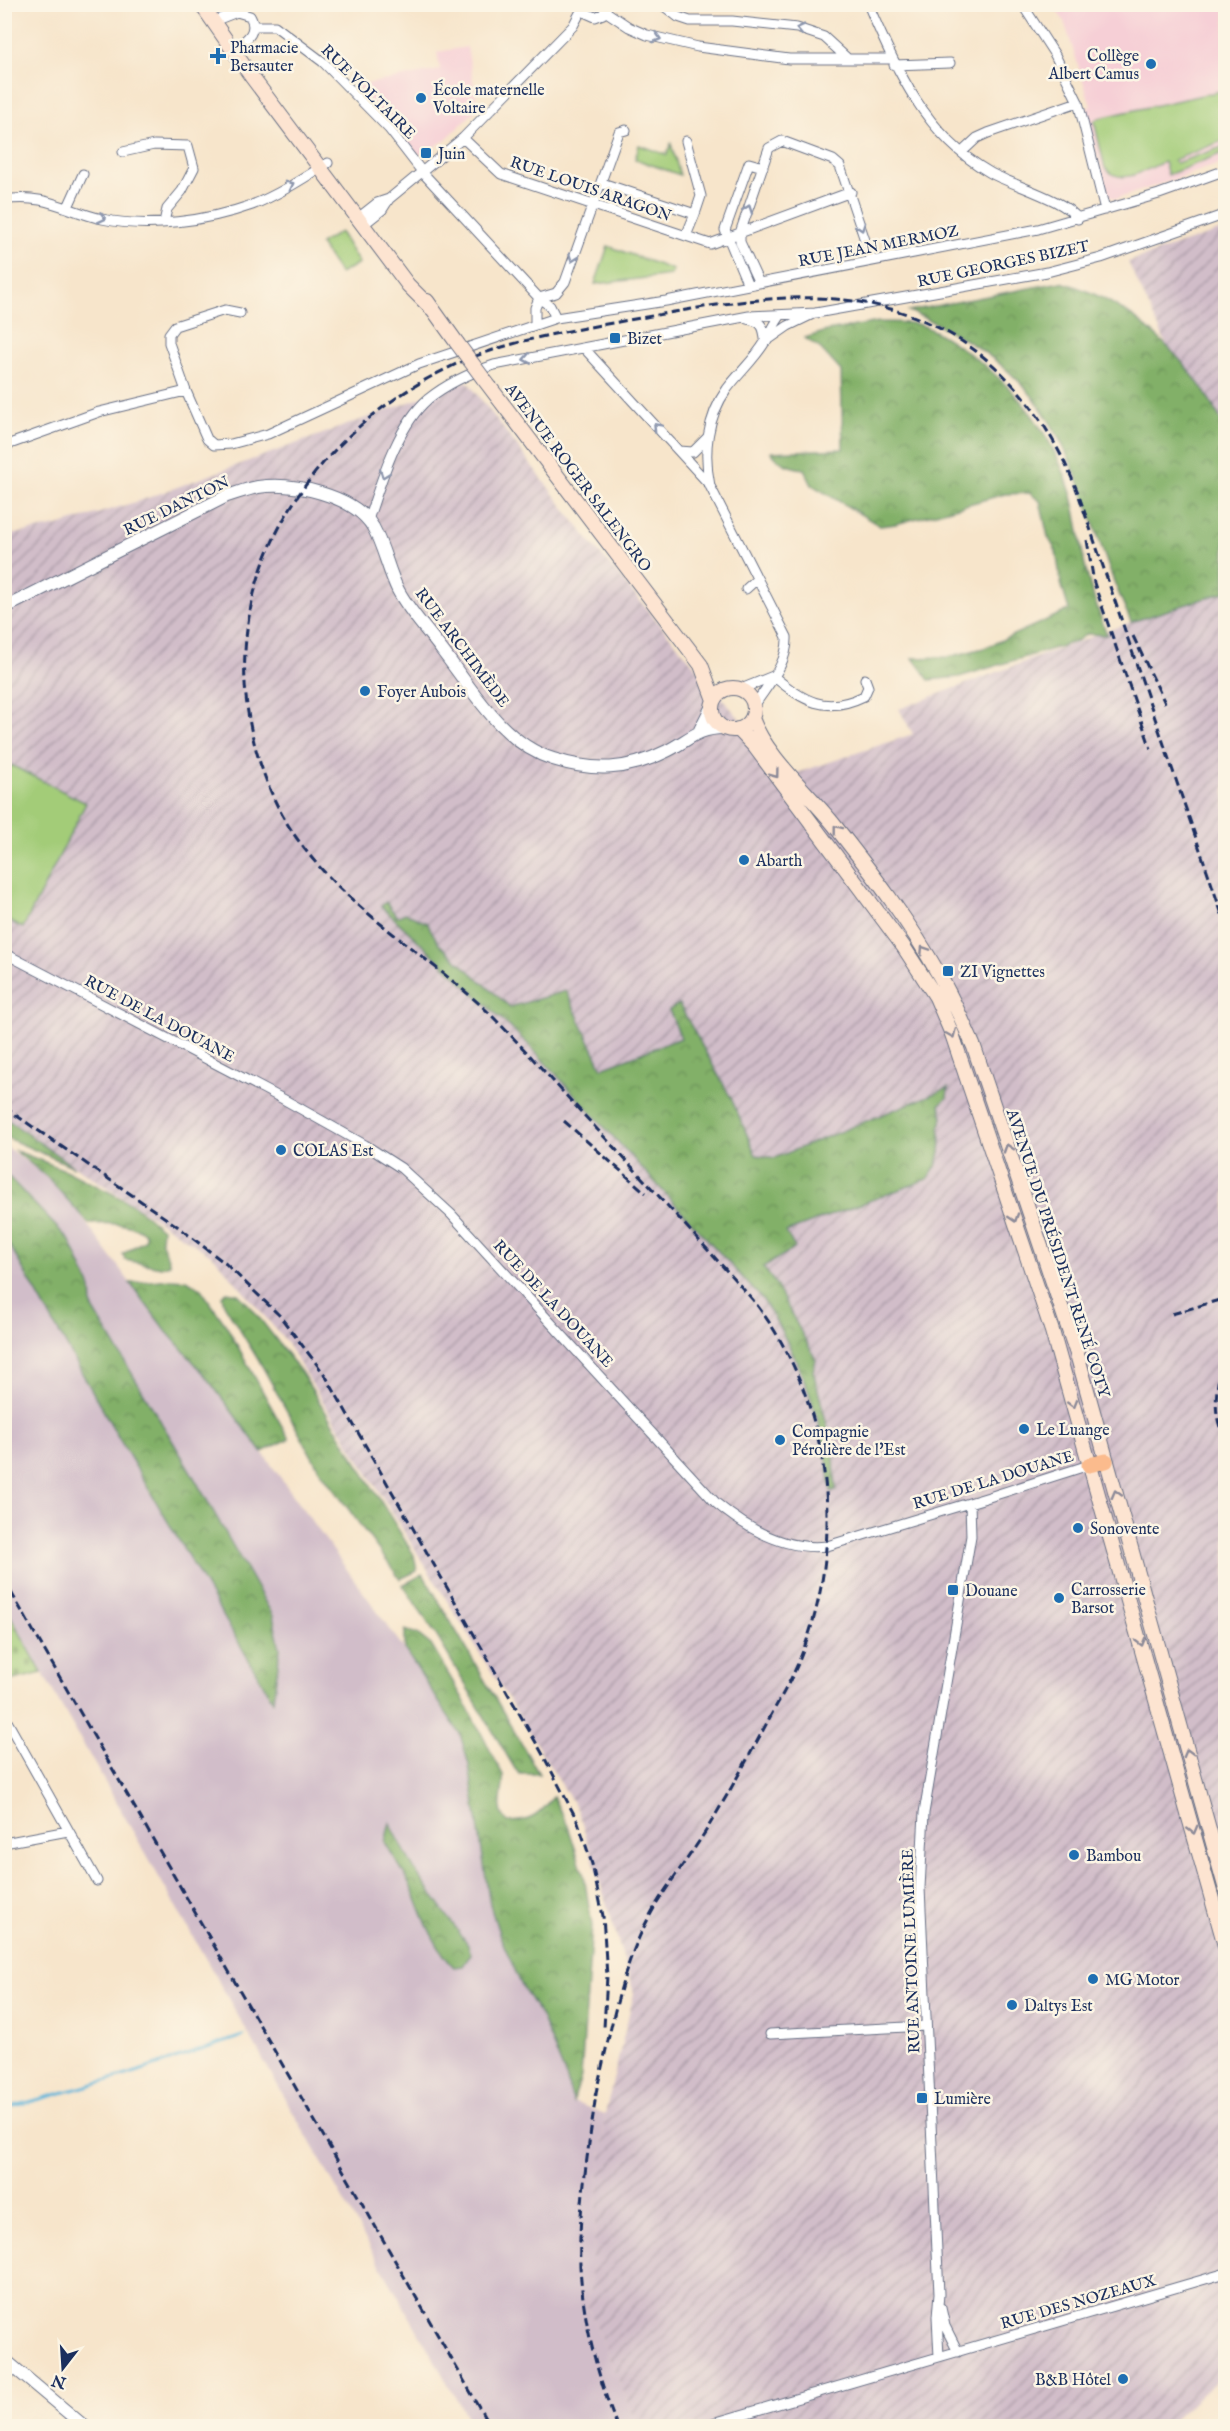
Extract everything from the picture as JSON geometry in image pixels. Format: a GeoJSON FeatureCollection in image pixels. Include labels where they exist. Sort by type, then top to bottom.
{"type":"FeatureCollection","features":[{"type":"Feature","properties":{"kind":"main road","name":"AVENUE ROGER SALENGRO"},"geometry":{"type":"LineString","coordinates":[[201,4],[251,76],[415,280],[431,308],[701,665],[735,689]]}},
{"type":"Feature","properties":{"kind":"main road","name":"AVENUE ROGER SALENGRO"},"geometry":{"type":"LineString","coordinates":[[701,665],[713,703]]}},
{"type":"Feature","properties":{"kind":"main road"},"geometry":{"type":"LineString","coordinates":[[735,689],[750,696],[753,712],[744,727],[731,729],[715,719],[713,703],[720,692],[735,689]]}},
{"type":"Feature","properties":{"kind":"main road","name":"AVENUE DU PRÉSIDENT RENÉ COTY"},"geometry":{"type":"LineString","coordinates":[[753,712],[758,731],[779,760],[829,818],[896,909],[937,970],[953,1000],[987,1083],[1066,1320],[1226,1890]]}},
{"type":"Feature","properties":{"kind":"main road","name":"AVENUE DU PRÉSIDENT RENÉ COTY"},"geometry":{"type":"LineString","coordinates":[[731,729],[755,747],[903,946],[936,997],[959,1053],[1052,1331],[1226,1949]]}},
{"type":"Feature","properties":{"kind":"main road"},"geometry":{"type":"LineString","coordinates":[[1089,1465],[1106,1461]]}},
{"type":"Feature","properties":{"kind":"street"},"geometry":{"type":"LineString","coordinates":[[661,4],[678,17],[690,21],[732,21],[798,28],[824,37],[848,59]]}},
{"type":"Feature","properties":{"kind":"street"},"geometry":{"type":"LineString","coordinates":[[868,4],[892,62],[916,101],[939,131],[988,172],[1068,208],[1078,219]]}},
{"type":"Feature","properties":{"kind":"street"},"geometry":{"type":"LineString","coordinates":[[1022,4],[1055,56],[1078,102],[1105,210]]}},
{"type":"Feature","properties":{"kind":"street"},"geometry":{"type":"LineString","coordinates":[[364,219],[387,205],[388,199],[464,138],[573,26],[583,6],[592,16]]}},
{"type":"Feature","properties":{"kind":"street"},"geometry":{"type":"LineString","coordinates":[[573,26],[592,16],[599,16],[610,7],[629,27],[663,40],[789,59],[950,63]]}},
{"type":"Feature","properties":{"kind":"street","name":"RUE VOLTAIRE"},"geometry":{"type":"LineString","coordinates":[[214,21],[237,12],[250,16],[255,26],[274,26],[323,62],[388,129],[423,172]]}},
{"type":"Feature","properties":{"kind":"street"},"geometry":{"type":"LineString","coordinates":[[234,49],[249,38],[255,26]]}},
{"type":"Feature","properties":{"kind":"street"},"geometry":{"type":"LineString","coordinates":[[962,152],[977,138],[988,133],[1078,102]]}},
{"type":"Feature","properties":{"kind":"street"},"geometry":{"type":"LineString","coordinates":[[539,298],[556,293],[565,282],[619,132],[626,130]]}},
{"type":"Feature","properties":{"kind":"street","name":"RUE LOUIS ARAGON"},"geometry":{"type":"LineString","coordinates":[[464,138],[501,174],[710,244],[728,238]]}},
{"type":"Feature","properties":{"kind":"street","name":"RUE LOUIS ARAGON"},"geometry":{"type":"LineString","coordinates":[[686,141],[701,196],[686,236]]}},
{"type":"Feature","properties":{"kind":"street"},"geometry":{"type":"LineString","coordinates":[[759,283],[740,242],[740,233],[769,148],[782,141],[833,160],[840,166],[851,192],[872,261]]}},
{"type":"Feature","properties":{"kind":"street"},"geometry":{"type":"LineString","coordinates":[[123,152],[161,145],[188,146],[194,168],[182,191],[167,209],[164,222]]}},
{"type":"Feature","properties":{"kind":"street"},"geometry":{"type":"LineString","coordinates":[[748,285],[725,230],[749,163],[763,167]]}},
{"type":"Feature","properties":{"kind":"street"},"geometry":{"type":"LineString","coordinates":[[4,200],[32,199],[68,207],[99,219],[124,223],[164,222],[202,217],[253,204],[324,166]]}},
{"type":"Feature","properties":{"kind":"street","name":"RUE JEAN MERMOZ"},"geometry":{"type":"LineString","coordinates":[[186,391],[207,439],[214,445],[231,444],[268,434],[419,364],[534,324],[556,318],[666,301],[994,238],[1078,219],[1226,170]]}},
{"type":"Feature","properties":{"kind":"street"},"geometry":{"type":"LineString","coordinates":[[423,172],[539,298],[550,306],[556,318]]}},
{"type":"Feature","properties":{"kind":"street"},"geometry":{"type":"LineString","coordinates":[[68,207],[83,174]]}},
{"type":"Feature","properties":{"kind":"street","name":"RUE LOUIS ARAGON"},"geometry":{"type":"LineString","coordinates":[[602,183],[694,214]]}},
{"type":"Feature","properties":{"kind":"street"},"geometry":{"type":"LineString","coordinates":[[728,238],[851,192]]}},
{"type":"Feature","properties":{"kind":"street","name":"RUE GEORGES BIZET"},"geometry":{"type":"LineString","coordinates":[[753,712],[773,675],[781,668],[788,649],[787,637],[710,486],[705,458],[707,438],[719,402],[765,342],[772,327],[782,315],[816,313],[1069,267],[1226,214]]}},
{"type":"Feature","properties":{"kind":"street"},"geometry":{"type":"LineString","coordinates":[[534,324],[535,308],[539,298]]}},
{"type":"Feature","properties":{"kind":"street"},"geometry":{"type":"LineString","coordinates":[[4,446],[99,412],[186,391],[169,343],[169,334],[175,326],[225,310],[240,313]]}},
{"type":"Feature","properties":{"kind":"street","name":"RUE GEORGES BIZET"},"geometry":{"type":"LineString","coordinates":[[765,342],[788,326],[816,313]]}},
{"type":"Feature","properties":{"kind":"street"},"geometry":{"type":"LineString","coordinates":[[368,520],[389,459],[406,428],[427,400],[455,381],[494,365],[741,318],[782,315]]}},
{"type":"Feature","properties":{"kind":"street"},"geometry":{"type":"LineString","coordinates":[[741,318],[760,322],[765,332],[765,342]]}},
{"type":"Feature","properties":{"kind":"street"},"geometry":{"type":"LineString","coordinates":[[584,348],[710,486]]}},
{"type":"Feature","properties":{"kind":"street"},"geometry":{"type":"LineString","coordinates":[[679,451],[693,452],[707,438]]}},
{"type":"Feature","properties":{"kind":"street","name":"RUE DANTON"},"geometry":{"type":"LineString","coordinates":[[4,608],[199,510],[243,491],[270,486],[318,493],[343,501],[363,513],[368,520]]}},
{"type":"Feature","properties":{"kind":"street","name":"RUE ARCHIMÈDE"},"geometry":{"type":"LineString","coordinates":[[368,520],[378,537],[399,591],[417,618],[486,708],[512,735],[536,752],[574,765],[598,769],[641,762],[667,751],[700,730],[731,729]]}},
{"type":"Feature","properties":{"kind":"street"},"geometry":{"type":"LineString","coordinates":[[746,589],[758,579]]}},
{"type":"Feature","properties":{"kind":"street"},"geometry":{"type":"LineString","coordinates":[[735,689],[773,675],[800,697],[821,705],[843,705],[864,696],[868,687],[865,679]]}},
{"type":"Feature","properties":{"kind":"street"},"geometry":{"type":"LineString","coordinates":[[700,730],[713,703]]}},
{"type":"Feature","properties":{"kind":"street","name":"RUE DE LA DOUANE"},"geometry":{"type":"LineString","coordinates":[[4,953],[283,1099],[365,1145],[398,1167],[451,1214],[716,1503],[749,1527],[793,1544],[818,1546],[850,1539],[1089,1465]]}},
{"type":"Feature","properties":{"kind":"street","name":"RUE ANTOINE LUMIÈRE"},"geometry":{"type":"LineString","coordinates":[[939,2357],[937,2317],[939,2294],[920,1888],[921,1847],[927,1791],[971,1536],[970,1503]]}},
{"type":"Feature","properties":{"kind":"street"},"geometry":{"type":"LineString","coordinates":[[4,1720],[8,1723],[97,1881]]}},
{"type":"Feature","properties":{"kind":"street"},"geometry":{"type":"LineString","coordinates":[[4,1843],[68,1831]]}},
{"type":"Feature","properties":{"kind":"street","name":"AVENUE DU PRÉSIDENT RENÉ COTY"},"geometry":{"type":"LineString","coordinates":[[1208,1885],[1217,1899],[1226,1924]]}},
{"type":"Feature","properties":{"kind":"street"},"geometry":{"type":"LineString","coordinates":[[770,2034],[926,2026]]}},
{"type":"Feature","properties":{"kind":"street","name":"RUE DES NOZEAUX"},"geometry":{"type":"LineString","coordinates":[[704,2427],[1226,2273]]}},
{"type":"Feature","properties":{"kind":"street","name":"RUE ANTOINE LUMIÈRE"},"geometry":{"type":"LineString","coordinates":[[939,2294],[945,2326],[958,2352]]}},
{"type":"Feature","properties":{"kind":"street"},"geometry":{"type":"LineString","coordinates":[[4,2359],[84,2426]]}},
{"type":"Feature","properties":{"kind":"street"},"geometry":{"type":"LineString","coordinates":[[4,2380],[15,2369]]}},
{"type":"Feature","properties":{"kind":"shaded area","name":"Collège Albert Camus"},"geometry":{"type":"Polygon","coordinates":[[[1053,5],[1225,5],[1225,162],[1116,199],[1109,196],[1085,114],[1088,113],[1087,108],[1091,106],[1064,21],[1053,5]]]}},
{"type":"Feature","properties":{"kind":"shaded area","name":"École maternelle Voltaire"},"geometry":{"type":"Polygon","coordinates":[[[467,47],[478,108],[444,141],[419,155],[356,86],[440,70],[437,52],[467,47]]]}},
{"type":"Feature","properties":{"kind":"shaded area"},"geometry":{"type":"Polygon","coordinates":[[[1225,229],[1225,494],[1164,339],[1128,262],[1225,229]]]}},
{"type":"Feature","properties":{"kind":"shaded area"},"geometry":{"type":"Polygon","coordinates":[[[467,381],[591,543],[788,776],[913,734],[899,709],[1147,616],[1225,592],[1226,2372],[1166,2426],[638,2426],[588,2308],[605,2114],[634,1993],[578,1811],[284,1339],[214,1257],[5,1121],[4,536],[57,526],[142,500],[467,381]]]}},
{"type":"Feature","properties":{"kind":"shaded area"},"geometry":{"type":"Polygon","coordinates":[[[4,1145],[48,1178],[69,1200],[166,1331],[204,1374],[405,1650],[460,1734],[469,1765],[490,1905],[500,1936],[521,1984],[542,2018],[567,2080],[573,2102],[605,2114],[588,2308],[638,2426],[472,2426],[5,1607],[4,1145]]]}},
{"type":"Feature","properties":{"kind":"green space"},"geometry":{"type":"Polygon","coordinates":[[[1225,90],[1225,140],[1174,160],[1176,163],[1225,146],[1225,152],[1168,175],[1164,162],[1126,177],[1112,174],[1105,168],[1094,121],[1225,90]]]}},
{"type":"Feature","properties":{"kind":"green space"},"geometry":{"type":"Polygon","coordinates":[[[671,144],[680,175],[635,159],[639,145],[667,155],[671,144]]]}},
{"type":"Feature","properties":{"kind":"green space"},"geometry":{"type":"Polygon","coordinates":[[[340,232],[359,263],[340,274],[320,244],[340,232]]]}},
{"type":"Feature","properties":{"kind":"green space"},"geometry":{"type":"Polygon","coordinates":[[[608,246],[673,270],[671,275],[595,284],[608,246]]]}},
{"type":"Feature","properties":{"kind":"green space"},"geometry":{"type":"Polygon","coordinates":[[[1061,282],[1088,291],[1113,304],[1158,338],[1196,380],[1225,428],[1225,592],[1131,622],[1112,577],[1069,458],[1032,396],[992,357],[960,336],[909,311],[1061,282]]]}},
{"type":"Feature","properties":{"kind":"green space"},"geometry":{"type":"Polygon","coordinates":[[[879,322],[915,324],[941,334],[997,376],[1042,429],[1071,493],[1087,574],[1107,635],[1087,634],[1075,642],[959,677],[929,680],[913,658],[948,657],[984,648],[1069,610],[1061,583],[1056,551],[1048,537],[1040,501],[1029,493],[1005,494],[896,524],[880,526],[812,485],[804,469],[785,464],[771,452],[843,449],[841,371],[821,349],[805,338],[827,331],[879,322]]]}},
{"type":"Feature","properties":{"kind":"green space"},"geometry":{"type":"Polygon","coordinates":[[[11,765],[86,803],[23,928],[5,919],[4,777],[11,765]]]}},
{"type":"Feature","properties":{"kind":"green space"},"geometry":{"type":"Polygon","coordinates":[[[386,902],[397,917],[405,913],[427,923],[439,944],[510,1007],[566,991],[602,1068],[681,1038],[669,1010],[679,1004],[731,1098],[756,1155],[775,1158],[948,1088],[947,1098],[940,1104],[943,1118],[939,1127],[940,1153],[936,1167],[928,1179],[786,1232],[795,1248],[763,1267],[775,1283],[816,1360],[813,1371],[833,1448],[836,1490],[831,1491],[823,1440],[809,1391],[788,1344],[763,1300],[529,1045],[381,906],[386,902]]]}},
{"type":"Feature","properties":{"kind":"green space"},"geometry":{"type":"Polygon","coordinates":[[[4,1118],[9,1121],[74,1167],[5,1137],[4,1118]]]}},
{"type":"Feature","properties":{"kind":"green space"},"geometry":{"type":"Polygon","coordinates":[[[14,1150],[65,1170],[135,1206],[162,1229],[161,1240],[170,1264],[161,1267],[125,1260],[123,1254],[145,1240],[145,1233],[125,1225],[89,1224],[48,1178],[14,1150]]]}},
{"type":"Feature","properties":{"kind":"green space"},"geometry":{"type":"Polygon","coordinates":[[[4,1172],[70,1241],[91,1288],[92,1307],[188,1467],[273,1616],[280,1649],[273,1701],[120,1440],[5,1237],[4,1172]]]}},
{"type":"Feature","properties":{"kind":"green space"},"geometry":{"type":"Polygon","coordinates":[[[170,1279],[187,1280],[201,1289],[227,1327],[289,1439],[262,1452],[204,1374],[166,1331],[130,1283],[170,1279]]]}},
{"type":"Feature","properties":{"kind":"green space"},"geometry":{"type":"Polygon","coordinates":[[[227,1292],[238,1294],[251,1307],[301,1372],[414,1555],[417,1571],[400,1579],[319,1469],[262,1366],[224,1304],[222,1296],[227,1292]]]}},
{"type":"Feature","properties":{"kind":"green space"},"geometry":{"type":"Polygon","coordinates":[[[423,1574],[539,1774],[520,1774],[515,1769],[438,1638],[403,1585],[423,1574]]]}},
{"type":"Feature","properties":{"kind":"green space"},"geometry":{"type":"Polygon","coordinates":[[[5,1606],[42,1673],[5,1682],[5,1606]]]}},
{"type":"Feature","properties":{"kind":"green space"},"geometry":{"type":"Polygon","coordinates":[[[405,1630],[417,1634],[431,1645],[462,1697],[503,1775],[501,1806],[508,1822],[529,1819],[544,1808],[553,1797],[568,1826],[584,1876],[592,1926],[581,2076],[573,2102],[567,2080],[542,2018],[521,1984],[500,1936],[490,1905],[469,1765],[460,1734],[405,1650],[405,1630]]]}},
{"type":"Feature","properties":{"kind":"green space"},"geometry":{"type":"Polygon","coordinates":[[[390,1823],[414,1869],[468,1945],[471,1954],[463,1966],[454,1967],[440,1949],[428,1927],[407,1878],[385,1842],[390,1823]]]}},
{"type":"Feature","properties":{"kind":"waterway"},"geometry":{"type":"LineString","coordinates":[[4,2109],[130,2074],[243,2036]]}},
{"type":"Feature","properties":{"kind":"railway"},"geometry":{"type":"LineString","coordinates":[[595,2096],[616,2008],[636,1944],[661,1897],[726,1798],[787,1687],[801,1656],[816,1611],[824,1565],[827,1518],[824,1471],[815,1425],[800,1381],[779,1339],[753,1300],[489,1013],[344,892],[295,836],[276,803],[252,736],[245,669],[251,605],[271,544],[304,488],[347,438],[400,396],[461,362],[482,354],[526,340],[572,330],[692,309],[773,299],[826,298],[853,301],[893,310],[930,323],[963,342],[992,365],[1019,392],[1042,422],[1061,456],[1078,493],[1226,926]]}},
{"type":"Feature","properties":{"kind":"railway"},"geometry":{"type":"LineString","coordinates":[[1087,540],[1094,583],[1151,749]]}},
{"type":"Feature","properties":{"kind":"railway"},"geometry":{"type":"LineString","coordinates":[[1133,636],[1165,703]]}},
{"type":"Feature","properties":{"kind":"railway"},"geometry":{"type":"LineString","coordinates":[[4,1107],[177,1226],[226,1264],[279,1315],[325,1375],[542,1753],[578,1822],[592,1864],[603,1916],[607,1976],[604,2028]]}},
{"type":"Feature","properties":{"kind":"railway"},"geometry":{"type":"LineString","coordinates":[[564,1121],[646,1193]]}},
{"type":"Feature","properties":{"kind":"railway"},"geometry":{"type":"LineString","coordinates":[[1172,1314],[1226,1298]]}},
{"type":"Feature","properties":{"kind":"railway"},"geometry":{"type":"LineString","coordinates":[[1220,1427],[1216,1409],[1217,1390],[1226,1353]]}},
{"type":"Feature","properties":{"kind":"railway"},"geometry":{"type":"LineString","coordinates":[[4,1580],[490,2426]]}},
{"type":"Feature","properties":{"kind":"railway"},"geometry":{"type":"LineString","coordinates":[[597,2087],[582,2199],[580,2266],[584,2307],[592,2348],[617,2426]]}},
{"type":"Feature","properties":{"kind":"place","name":"Pharmacie Bersauter"},"geometry":{"type":"Point","coordinates":[218,56]}},
{"type":"Feature","properties":{"kind":"place","name":"Collège Albert Camus"},"geometry":{"type":"Point","coordinates":[1151,64]}},
{"type":"Feature","properties":{"kind":"place","name":"École maternelle Voltaire"},"geometry":{"type":"Point","coordinates":[421,98]}},
{"type":"Feature","properties":{"kind":"place","name":"Juin"},"geometry":{"type":"Point","coordinates":[426,153]}},
{"type":"Feature","properties":{"kind":"place","name":"Bizet"},"geometry":{"type":"Point","coordinates":[615,338]}},
{"type":"Feature","properties":{"kind":"place","name":"Foyer Aubois"},"geometry":{"type":"Point","coordinates":[365,691]}},
{"type":"Feature","properties":{"kind":"place","name":"Abarth"},"geometry":{"type":"Point","coordinates":[744,860]}},
{"type":"Feature","properties":{"kind":"place","name":"ZI Vignettes"},"geometry":{"type":"Point","coordinates":[948,971]}},
{"type":"Feature","properties":{"kind":"place","name":"COLAS Est"},"geometry":{"type":"Point","coordinates":[281,1150]}},
{"type":"Feature","properties":{"kind":"place","name":"Le Luange"},"geometry":{"type":"Point","coordinates":[1024,1429]}},
{"type":"Feature","properties":{"kind":"place","name":"Compagnie Pérolière de l'Est"},"geometry":{"type":"Point","coordinates":[780,1440]}},
{"type":"Feature","properties":{"kind":"place","name":"Sonovente"},"geometry":{"type":"Point","coordinates":[1078,1528]}},
{"type":"Feature","properties":{"kind":"place","name":"Douane"},"geometry":{"type":"Point","coordinates":[953,1590]}},
{"type":"Feature","properties":{"kind":"place","name":"Carrosserie Barsot"},"geometry":{"type":"Point","coordinates":[1059,1598]}},
{"type":"Feature","properties":{"kind":"place","name":"Bambou"},"geometry":{"type":"Point","coordinates":[1074,1855]}},
{"type":"Feature","properties":{"kind":"place","name":"MG Motor"},"geometry":{"type":"Point","coordinates":[1093,1979]}},
{"type":"Feature","properties":{"kind":"place","name":"Daltys Est"},"geometry":{"type":"Point","coordinates":[1012,2005]}},
{"type":"Feature","properties":{"kind":"place","name":"Lumière"},"geometry":{"type":"Point","coordinates":[922,2098]}},
{"type":"Feature","properties":{"kind":"place","name":"B&B Hôtel"},"geometry":{"type":"Point","coordinates":[1123,2379]}}]}
